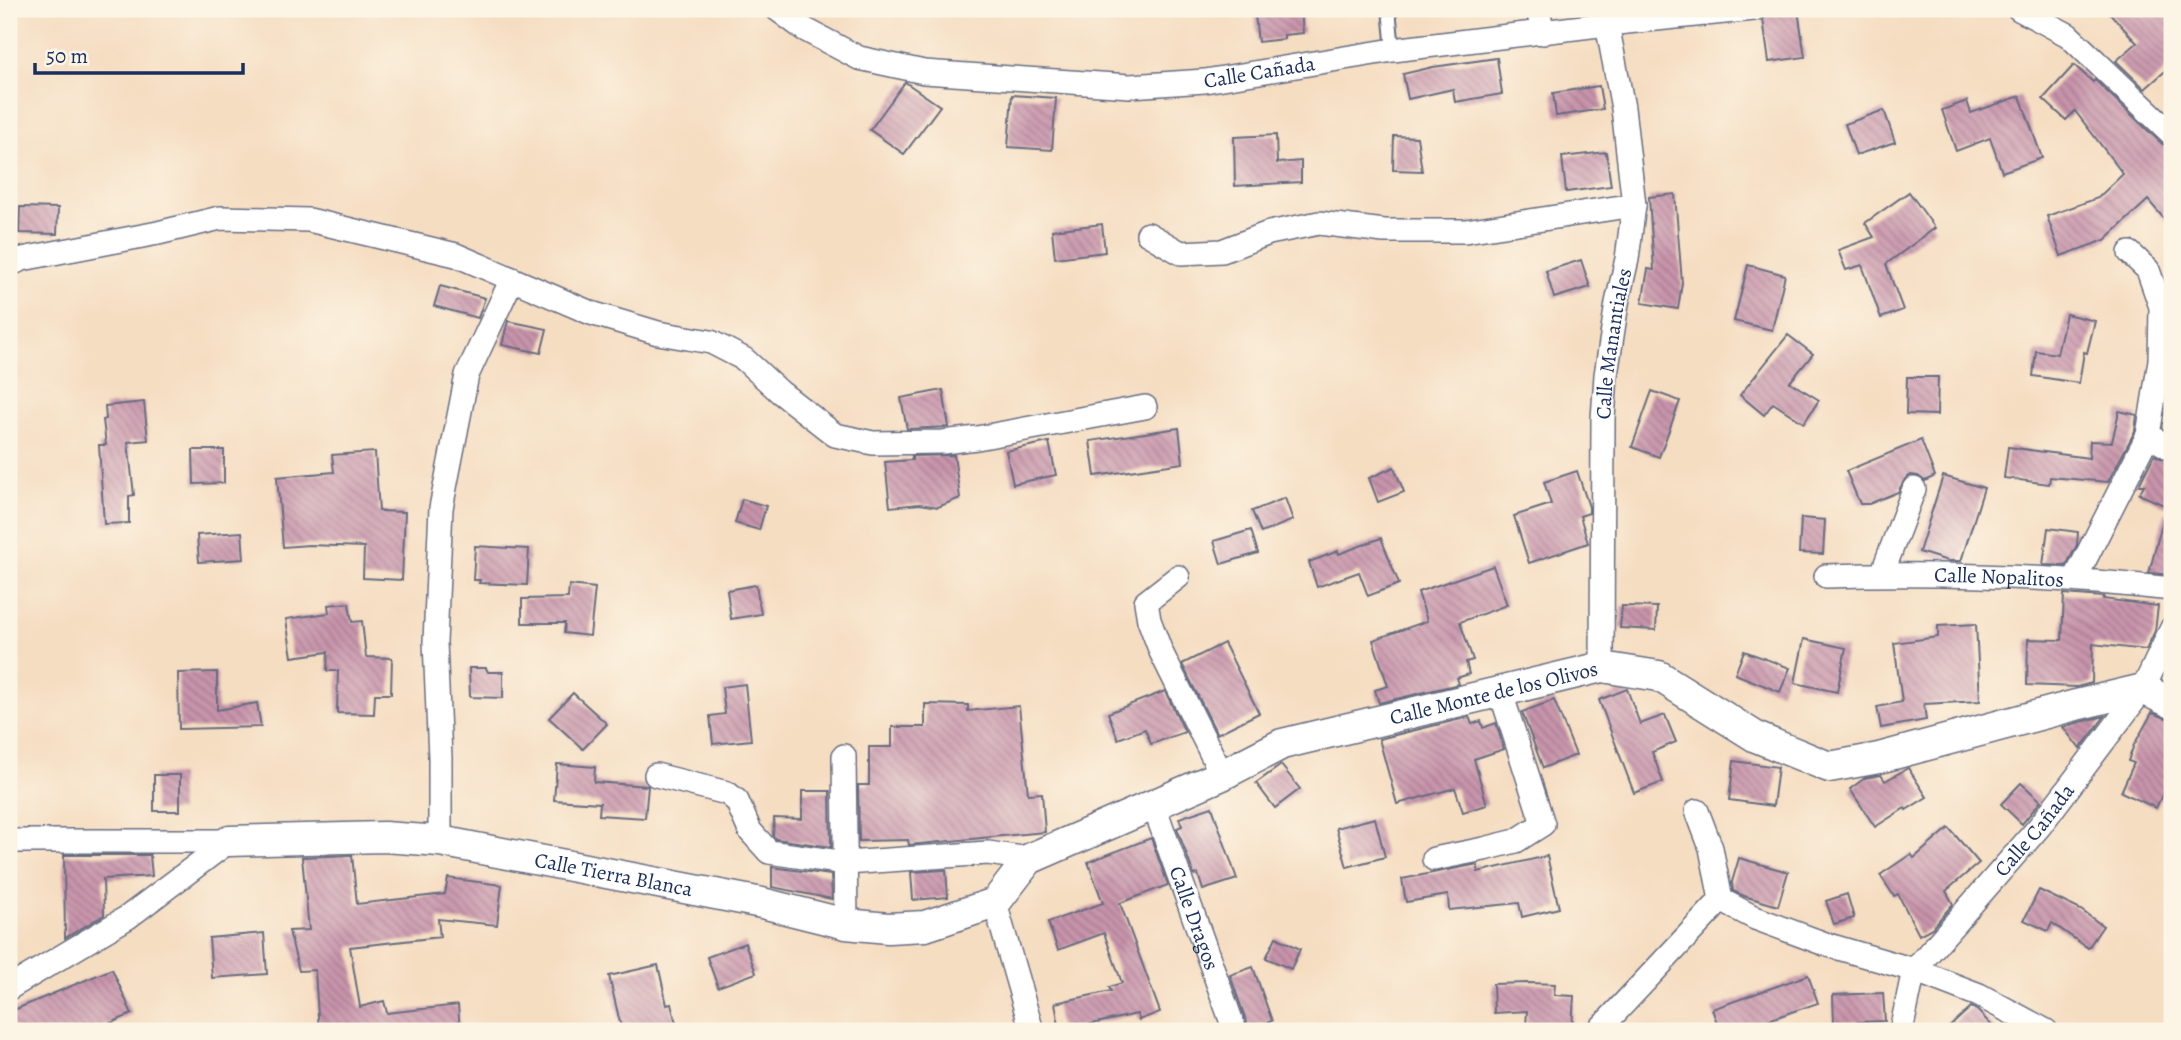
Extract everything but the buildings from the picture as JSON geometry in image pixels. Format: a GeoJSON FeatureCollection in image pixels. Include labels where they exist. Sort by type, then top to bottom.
{"type":"FeatureCollection","features":[{"type":"Feature","properties":{"kind":"street","name":"Calle Cañada"},"geometry":{"type":"LineString","coordinates":[[777,9],[804,29],[859,58],[924,72],[1130,86],[1205,81],[1394,50],[1754,9]]}},
{"type":"Feature","properties":{"kind":"street"},"geometry":{"type":"LineString","coordinates":[[1538,9],[1543,33]]}},
{"type":"Feature","properties":{"kind":"street"},"geometry":{"type":"LineString","coordinates":[[2019,9],[2068,35],[2172,134]]}},
{"type":"Feature","properties":{"kind":"street","name":"Calle Manantiales"},"geometry":{"type":"LineString","coordinates":[[1602,667],[1603,419],[1608,363],[1634,205],[1623,108],[1607,24]]}},
{"type":"Feature","properties":{"kind":"street"},"geometry":{"type":"LineString","coordinates":[[1148,234],[1181,253],[1222,251],[1269,233],[1318,223],[1384,231],[1465,231],[1634,205]]}},
{"type":"Feature","properties":{"kind":"street"},"geometry":{"type":"LineString","coordinates":[[9,265],[22,259],[158,233],[220,218],[310,220],[456,255],[591,313],[657,333],[711,342],[744,359],[780,392],[835,435],[873,443],[943,442],[1145,407]]}},
{"type":"Feature","properties":{"kind":"street"},"geometry":{"type":"LineString","coordinates":[[2075,579],[2147,435],[2160,360],[2161,307],[2148,270],[2130,253]]}},
{"type":"Feature","properties":{"kind":"street"},"geometry":{"type":"LineString","coordinates":[[440,841],[435,642],[441,508],[467,374],[512,279]]}},
{"type":"Feature","properties":{"kind":"street"},"geometry":{"type":"LineString","coordinates":[[2147,435],[2172,449]]}},
{"type":"Feature","properties":{"kind":"street"},"geometry":{"type":"LineString","coordinates":[[1882,574],[1914,489]]}},
{"type":"Feature","properties":{"kind":"street","name":"Calle Nopalitos"},"geometry":{"type":"LineString","coordinates":[[1826,576],[1882,574],[2075,579],[2172,589]]}},
{"type":"Feature","properties":{"kind":"street"},"geometry":{"type":"LineString","coordinates":[[1178,577],[1146,602],[1149,620],[1161,652],[1222,775]]}},
{"type":"Feature","properties":{"kind":"street","name":"Calle Cañada"},"geometry":{"type":"LineString","coordinates":[[1900,1031],[1914,970],[2039,827],[2143,689],[2172,628]]}},
{"type":"Feature","properties":{"kind":"street","name":"Calle Monte de los Olivos"},"geometry":{"type":"LineString","coordinates":[[995,903],[1029,859],[1154,806],[1282,744],[1602,667],[1660,676],[1756,737],[1829,767],[1879,758],[2143,689]]}},
{"type":"Feature","properties":{"kind":"street"},"geometry":{"type":"LineString","coordinates":[[2143,689],[2172,703]]}},
{"type":"Feature","properties":{"kind":"street"},"geometry":{"type":"LineString","coordinates":[[1434,859],[1516,841],[1544,824],[1501,692]]}},
{"type":"Feature","properties":{"kind":"street"},"geometry":{"type":"LineString","coordinates":[[844,756],[846,924]]}},
{"type":"Feature","properties":{"kind":"street"},"geometry":{"type":"LineString","coordinates":[[656,775],[727,793],[737,801],[750,831],[769,852],[846,863],[988,853],[1029,859]]}},
{"type":"Feature","properties":{"kind":"street","name":"Calle Dragos"},"geometry":{"type":"LineString","coordinates":[[1154,806],[1234,1031]]}},
{"type":"Feature","properties":{"kind":"street"},"geometry":{"type":"LineString","coordinates":[[1697,811],[1711,848],[1721,900]]}},
{"type":"Feature","properties":{"kind":"street","name":"Calle Tierra Blanca"},"geometry":{"type":"LineString","coordinates":[[9,841],[229,841],[384,837],[440,841],[762,903],[846,924],[888,928],[925,926],[995,903]]}},
{"type":"Feature","properties":{"kind":"street"},"geometry":{"type":"LineString","coordinates":[[9,988],[128,917],[229,841]]}},
{"type":"Feature","properties":{"kind":"street"},"geometry":{"type":"LineString","coordinates":[[1721,900],[1755,918],[1825,944],[1914,970],[1979,995],[2046,1031]]}},
{"type":"Feature","properties":{"kind":"street"},"geometry":{"type":"LineString","coordinates":[[1598,1031],[1721,900]]}},
{"type":"Feature","properties":{"kind":"street"},"geometry":{"type":"LineString","coordinates":[[995,903],[1032,1031]]}},
{"type":"Feature","properties":{"kind":"lane"},"geometry":{"type":"LineString","coordinates":[[1389,9],[1394,50]]}}]}
